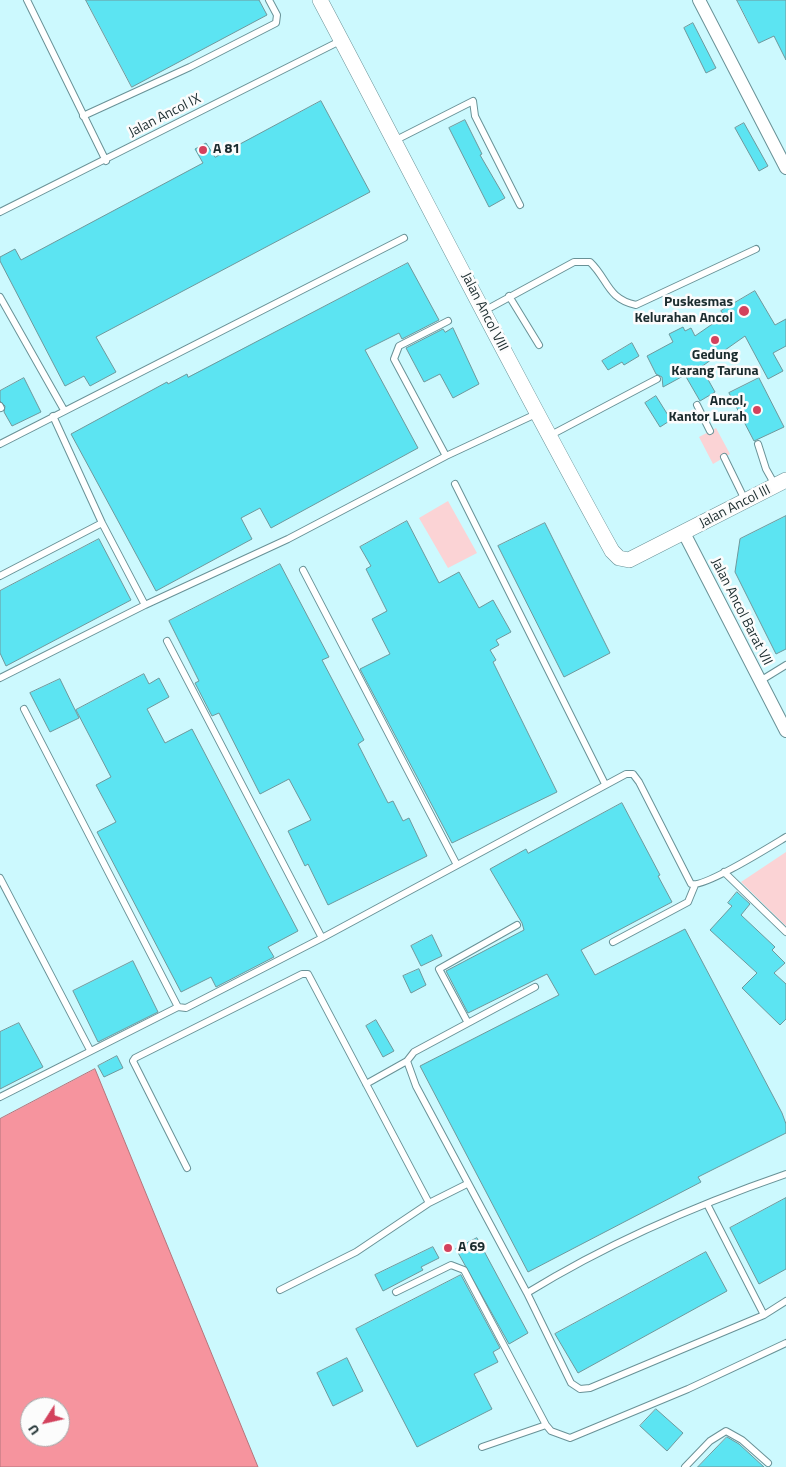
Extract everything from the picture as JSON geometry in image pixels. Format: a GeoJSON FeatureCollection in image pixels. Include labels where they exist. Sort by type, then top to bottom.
{"type":"FeatureCollection","features":[{"type":"Feature","properties":{"kind":"street","name":"Jalan Ancol VIII"},"geometry":{"type":"LineString","coordinates":[[320,0],[484,310],[548,437],[612,551],[619,558],[629,560],[684,533]]}},
{"type":"Feature","properties":{"kind":"street"},"geometry":{"type":"LineString","coordinates":[[699,0],[786,168]]}},
{"type":"Feature","properties":{"kind":"street","name":"Jalan Ancol III"},"geometry":{"type":"LineString","coordinates":[[684,533],[781,483]]}},
{"type":"Feature","properties":{"kind":"street","name":"Jalan Ancol Barat VII"},"geometry":{"type":"LineString","coordinates":[[684,533],[786,731]]}},
{"type":"Feature","properties":{"kind":"lane"},"geometry":{"type":"LineString","coordinates":[[27,0],[106,161]]}},
{"type":"Feature","properties":{"kind":"lane"},"geometry":{"type":"LineString","coordinates":[[83,116],[190,67],[276,23],[277,16],[269,0]]}},
{"type":"Feature","properties":{"kind":"lane","name":"Jalan Ancol IX"},"geometry":{"type":"LineString","coordinates":[[0,212],[106,161],[341,40]]}},
{"type":"Feature","properties":{"kind":"lane"},"geometry":{"type":"LineString","coordinates":[[394,140],[473,101],[475,116],[520,205]]}},
{"type":"Feature","properties":{"kind":"lane"},"geometry":{"type":"LineString","coordinates":[[0,444],[404,238]]}},
{"type":"Feature","properties":{"kind":"lane"},"geometry":{"type":"LineString","coordinates":[[484,310],[574,262],[590,262],[599,271],[607,288],[623,302],[636,305],[756,249]]}},
{"type":"Feature","properties":{"kind":"lane"},"geometry":{"type":"LineString","coordinates":[[510,296],[539,345]]}},
{"type":"Feature","properties":{"kind":"lane"},"geometry":{"type":"LineString","coordinates":[[0,297],[64,410]]}},
{"type":"Feature","properties":{"kind":"lane"},"geometry":{"type":"LineString","coordinates":[[446,456],[394,359],[399,346],[448,321]]}},
{"type":"Feature","properties":{"kind":"lane"},"geometry":{"type":"LineString","coordinates":[[548,437],[657,379]]}},
{"type":"Feature","properties":{"kind":"lane"},"geometry":{"type":"LineString","coordinates":[[697,405],[710,431]]}},
{"type":"Feature","properties":{"kind":"lane"},"geometry":{"type":"LineString","coordinates":[[0,678],[145,605],[288,539],[446,456],[536,414]]}},
{"type":"Feature","properties":{"kind":"lane"},"geometry":{"type":"LineString","coordinates":[[53,416],[102,523],[145,605]]}},
{"type":"Feature","properties":{"kind":"lane"},"geometry":{"type":"LineString","coordinates":[[758,444],[766,469],[781,483]]}},
{"type":"Feature","properties":{"kind":"lane"},"geometry":{"type":"LineString","coordinates":[[724,458],[746,501]]}},
{"type":"Feature","properties":{"kind":"lane"},"geometry":{"type":"LineString","coordinates":[[455,484],[605,784]]}},
{"type":"Feature","properties":{"kind":"lane"},"geometry":{"type":"LineString","coordinates":[[0,576],[102,523]]}},
{"type":"Feature","properties":{"kind":"lane"},"geometry":{"type":"LineString","coordinates":[[303,570],[457,865]]}},
{"type":"Feature","properties":{"kind":"lane"},"geometry":{"type":"LineString","coordinates":[[167,641],[322,938]]}},
{"type":"Feature","properties":{"kind":"lane"},"geometry":{"type":"LineString","coordinates":[[760,681],[786,665]]}},
{"type":"Feature","properties":{"kind":"lane"},"geometry":{"type":"LineString","coordinates":[[24,709],[178,1007]]}},
{"type":"Feature","properties":{"kind":"lane"},"geometry":{"type":"LineString","coordinates":[[0,1097],[178,1007],[186,1008],[322,938],[626,774],[633,774],[692,884],[696,885]]}},
{"type":"Feature","properties":{"kind":"lane"},"geometry":{"type":"LineString","coordinates":[[613,942],[688,902],[696,885],[724,872],[786,837]]}},
{"type":"Feature","properties":{"kind":"lane"},"geometry":{"type":"LineString","coordinates":[[724,872],[786,932]]}},
{"type":"Feature","properties":{"kind":"lane"},"geometry":{"type":"LineString","coordinates":[[0,878],[90,1050]]}},
{"type":"Feature","properties":{"kind":"lane"},"geometry":{"type":"LineString","coordinates":[[468,1023],[439,969],[517,924]]}},
{"type":"Feature","properties":{"kind":"lane"},"geometry":{"type":"LineString","coordinates":[[187,1168],[133,1061],[135,1058],[302,974],[308,974],[429,1203]]}},
{"type":"Feature","properties":{"kind":"lane"},"geometry":{"type":"LineString","coordinates":[[366,1084],[407,1061],[414,1052],[535,987]]}},
{"type":"Feature","properties":{"kind":"lane"},"geometry":{"type":"LineString","coordinates":[[407,1061],[416,1086],[527,1293],[571,1383],[580,1389],[590,1388],[764,1315],[786,1301]]}},
{"type":"Feature","properties":{"kind":"lane"},"geometry":{"type":"LineString","coordinates":[[527,1293],[567,1268],[658,1224],[729,1194],[786,1174]]}},
{"type":"Feature","properties":{"kind":"lane"},"geometry":{"type":"LineString","coordinates":[[280,1290],[356,1252],[429,1203],[467,1184]]}},
{"type":"Feature","properties":{"kind":"lane"},"geometry":{"type":"LineString","coordinates":[[707,1204],[764,1315]]}},
{"type":"Feature","properties":{"kind":"lane"},"geometry":{"type":"LineString","coordinates":[[396,1292],[451,1265],[464,1270],[546,1425],[560,1436],[570,1438],[688,1388],[786,1343]]}},
{"type":"Feature","properties":{"kind":"lane"},"geometry":{"type":"LineString","coordinates":[[482,1447],[546,1425]]}},
{"type":"Feature","properties":{"kind":"lane"},"geometry":{"type":"LineString","coordinates":[[685,1467],[710,1441],[726,1431],[742,1440],[768,1463]]}},
{"type":"Feature","properties":{"kind":"shaded area"},"geometry":{"type":"Polygon","coordinates":[[[716,428],[730,454],[713,464],[699,437],[716,428]]]}},
{"type":"Feature","properties":{"kind":"shaded area"},"geometry":{"type":"Polygon","coordinates":[[[448,501],[477,553],[448,568],[419,518],[448,501]]]}},
{"type":"Feature","properties":{"kind":"shaded area"},"geometry":{"type":"Polygon","coordinates":[[[786,852],[786,926],[741,882],[786,852]]]}},
{"type":"Feature","properties":{"kind":"shaded area"},"geometry":{"type":"Polygon","coordinates":[[[95,1069],[258,1467],[0,1467],[0,1119],[95,1069]]]}},
{"type":"Feature","properties":{"kind":"building"},"geometry":{"type":"Polygon","coordinates":[[[86,0],[259,0],[267,15],[132,87],[86,0]]]}},
{"type":"Feature","properties":{"kind":"building"},"geometry":{"type":"Polygon","coordinates":[[[737,0],[786,0],[786,60],[774,36],[759,43],[737,0]]]}},
{"type":"Feature","properties":{"kind":"building"},"geometry":{"type":"Polygon","coordinates":[[[693,23],[716,68],[706,73],[684,28],[693,23]]]}},
{"type":"Feature","properties":{"kind":"building"},"geometry":{"type":"Polygon","coordinates":[[[321,101],[370,192],[96,337],[116,372],[90,386],[84,376],[65,386],[0,261],[0,257],[15,249],[21,260],[203,163],[195,149],[206,143],[215,157],[321,101]]]}},
{"type":"Feature","properties":{"kind":"building"},"geometry":{"type":"Polygon","coordinates":[[[465,120],[482,154],[480,155],[505,198],[489,207],[449,128],[465,120]]]}},
{"type":"Feature","properties":{"kind":"building"},"geometry":{"type":"Polygon","coordinates":[[[744,123],[768,166],[759,171],[735,128],[744,123]]]}},
{"type":"Feature","properties":{"kind":"building"},"geometry":{"type":"Polygon","coordinates":[[[408,263],[439,320],[402,339],[399,333],[365,350],[418,448],[271,528],[260,508],[241,518],[252,539],[156,591],[71,434],[167,382],[168,384],[187,374],[188,377],[408,263]]]}},
{"type":"Feature","properties":{"kind":"building"},"geometry":{"type":"Polygon","coordinates":[[[755,291],[775,325],[786,319],[786,346],[773,353],[783,371],[768,379],[745,336],[701,367],[715,392],[700,401],[685,375],[663,387],[662,377],[656,374],[647,356],[673,342],[669,334],[683,327],[685,331],[691,328],[695,336],[724,316],[721,311],[755,291]]]}},
{"type":"Feature","properties":{"kind":"building"},"geometry":{"type":"Polygon","coordinates":[[[453,328],[479,384],[453,398],[440,374],[424,382],[406,348],[443,329],[445,332],[453,328]]]}},
{"type":"Feature","properties":{"kind":"building"},"geometry":{"type":"Polygon","coordinates":[[[632,343],[639,356],[624,365],[622,362],[608,370],[602,361],[632,343]]]}},
{"type":"Feature","properties":{"kind":"building"},"geometry":{"type":"Polygon","coordinates":[[[24,378],[41,412],[12,426],[4,412],[5,406],[0,401],[0,391],[24,378]]]}},
{"type":"Feature","properties":{"kind":"building","name":"Ancol, Kantor Lurah"},"geometry":{"type":"Polygon","coordinates":[[[759,378],[784,427],[754,441],[729,393],[759,378]]]}},
{"type":"Feature","properties":{"kind":"building"},"geometry":{"type":"Polygon","coordinates":[[[656,396],[671,420],[660,427],[645,403],[656,396]]]}},
{"type":"Feature","properties":{"kind":"building"},"geometry":{"type":"Polygon","coordinates":[[[786,516],[786,649],[776,654],[735,572],[740,539],[786,516]]]}},
{"type":"Feature","properties":{"kind":"building"},"geometry":{"type":"Polygon","coordinates":[[[407,521],[439,583],[459,572],[479,608],[493,600],[511,632],[496,640],[499,645],[490,650],[496,660],[493,662],[557,792],[452,843],[360,669],[390,654],[372,619],[387,611],[366,569],[371,566],[360,547],[407,521]]]}},
{"type":"Feature","properties":{"kind":"building"},"geometry":{"type":"Polygon","coordinates":[[[545,523],[610,653],[564,677],[498,546],[545,523]]]}},
{"type":"Feature","properties":{"kind":"building"},"geometry":{"type":"Polygon","coordinates":[[[99,539],[131,600],[6,666],[0,653],[0,591],[99,539]]]}},
{"type":"Feature","properties":{"kind":"building"},"geometry":{"type":"Polygon","coordinates":[[[280,564],[329,657],[322,660],[364,740],[358,744],[388,803],[393,801],[403,821],[409,818],[427,856],[328,905],[308,864],[305,866],[288,831],[311,820],[289,779],[260,794],[219,713],[212,716],[195,683],[199,681],[169,621],[280,564]]]}},
{"type":"Feature","properties":{"kind":"building"},"geometry":{"type":"Polygon","coordinates":[[[144,674],[149,684],[159,678],[169,697],[147,709],[165,743],[192,729],[298,931],[268,947],[274,957],[216,987],[211,977],[181,992],[97,832],[116,822],[96,785],[111,777],[76,710],[144,674]]]}},
{"type":"Feature","properties":{"kind":"building"},"geometry":{"type":"Polygon","coordinates":[[[60,679],[79,718],[50,732],[30,693],[60,679]]]}},
{"type":"Feature","properties":{"kind":"building"},"geometry":{"type":"Polygon","coordinates":[[[622,803],[672,902],[581,950],[595,975],[685,929],[782,1113],[786,1124],[786,1133],[698,1177],[701,1182],[528,1272],[420,1066],[559,995],[547,974],[468,1013],[446,971],[524,930],[522,923],[490,869],[526,849],[528,853],[622,803]]]}},
{"type":"Feature","properties":{"kind":"building"},"geometry":{"type":"Polygon","coordinates":[[[737,892],[750,904],[741,915],[775,947],[772,950],[785,963],[774,973],[786,984],[786,1019],[780,1025],[742,988],[757,973],[710,930],[732,906],[728,903],[737,892]]]}},
{"type":"Feature","properties":{"kind":"building"},"geometry":{"type":"Polygon","coordinates":[[[432,935],[442,956],[421,966],[411,946],[432,935]]]}},
{"type":"Feature","properties":{"kind":"building"},"geometry":{"type":"Polygon","coordinates":[[[133,961],[158,1012],[98,1042],[73,991],[133,961]]]}},
{"type":"Feature","properties":{"kind":"building"},"geometry":{"type":"Polygon","coordinates":[[[419,969],[426,985],[411,993],[403,976],[419,969]]]}},
{"type":"Feature","properties":{"kind":"building"},"geometry":{"type":"Polygon","coordinates":[[[376,1020],[394,1051],[383,1057],[366,1026],[376,1020]]]}},
{"type":"Feature","properties":{"kind":"building"},"geometry":{"type":"Polygon","coordinates":[[[19,1023],[43,1067],[0,1089],[0,1032],[19,1023]]]}},
{"type":"Feature","properties":{"kind":"building"},"geometry":{"type":"Polygon","coordinates":[[[117,1056],[123,1068],[104,1077],[98,1066],[117,1056]]]}},
{"type":"Feature","properties":{"kind":"building"},"geometry":{"type":"Polygon","coordinates":[[[786,1198],[786,1269],[759,1284],[730,1228],[786,1198]]]}},
{"type":"Feature","properties":{"kind":"building"},"geometry":{"type":"Polygon","coordinates":[[[477,1238],[528,1333],[509,1344],[456,1249],[477,1238]]]}},
{"type":"Feature","properties":{"kind":"building"},"geometry":{"type":"Polygon","coordinates":[[[433,1247],[439,1258],[421,1267],[423,1270],[383,1291],[375,1275],[433,1247]]]}},
{"type":"Feature","properties":{"kind":"building"},"geometry":{"type":"Polygon","coordinates":[[[706,1252],[727,1291],[578,1373],[555,1334],[706,1252]]]}},
{"type":"Feature","properties":{"kind":"building"},"geometry":{"type":"Polygon","coordinates":[[[461,1275],[500,1348],[493,1352],[498,1362],[474,1374],[492,1409],[417,1447],[356,1329],[461,1275]]]}},
{"type":"Feature","properties":{"kind":"building"},"geometry":{"type":"Polygon","coordinates":[[[347,1358],[363,1391],[333,1406],[317,1373],[347,1358]]]}},
{"type":"Feature","properties":{"kind":"building"},"geometry":{"type":"Polygon","coordinates":[[[656,1409],[683,1433],[667,1451],[640,1426],[656,1409]]]}},
{"type":"Feature","properties":{"kind":"building"},"geometry":{"type":"Polygon","coordinates":[[[727,1437],[739,1444],[764,1467],[698,1467],[727,1437]]]}},
{"type":"Feature","properties":{"kind":"place","name":"A 81"},"geometry":{"type":"Point","coordinates":[203,150]}},
{"type":"Feature","properties":{"kind":"place","name":"Puskesmas Kelurahan Ancol"},"geometry":{"type":"Point","coordinates":[744,311]}},
{"type":"Feature","properties":{"kind":"place","name":"Gedung Karang Taruna"},"geometry":{"type":"Point","coordinates":[715,340]}},
{"type":"Feature","properties":{"kind":"place","name":"Ancol, Kantor Lurah"},"geometry":{"type":"Point","coordinates":[757,410]}},
{"type":"Feature","properties":{"kind":"place","name":"A 69"},"geometry":{"type":"Point","coordinates":[448,1248]}}]}
